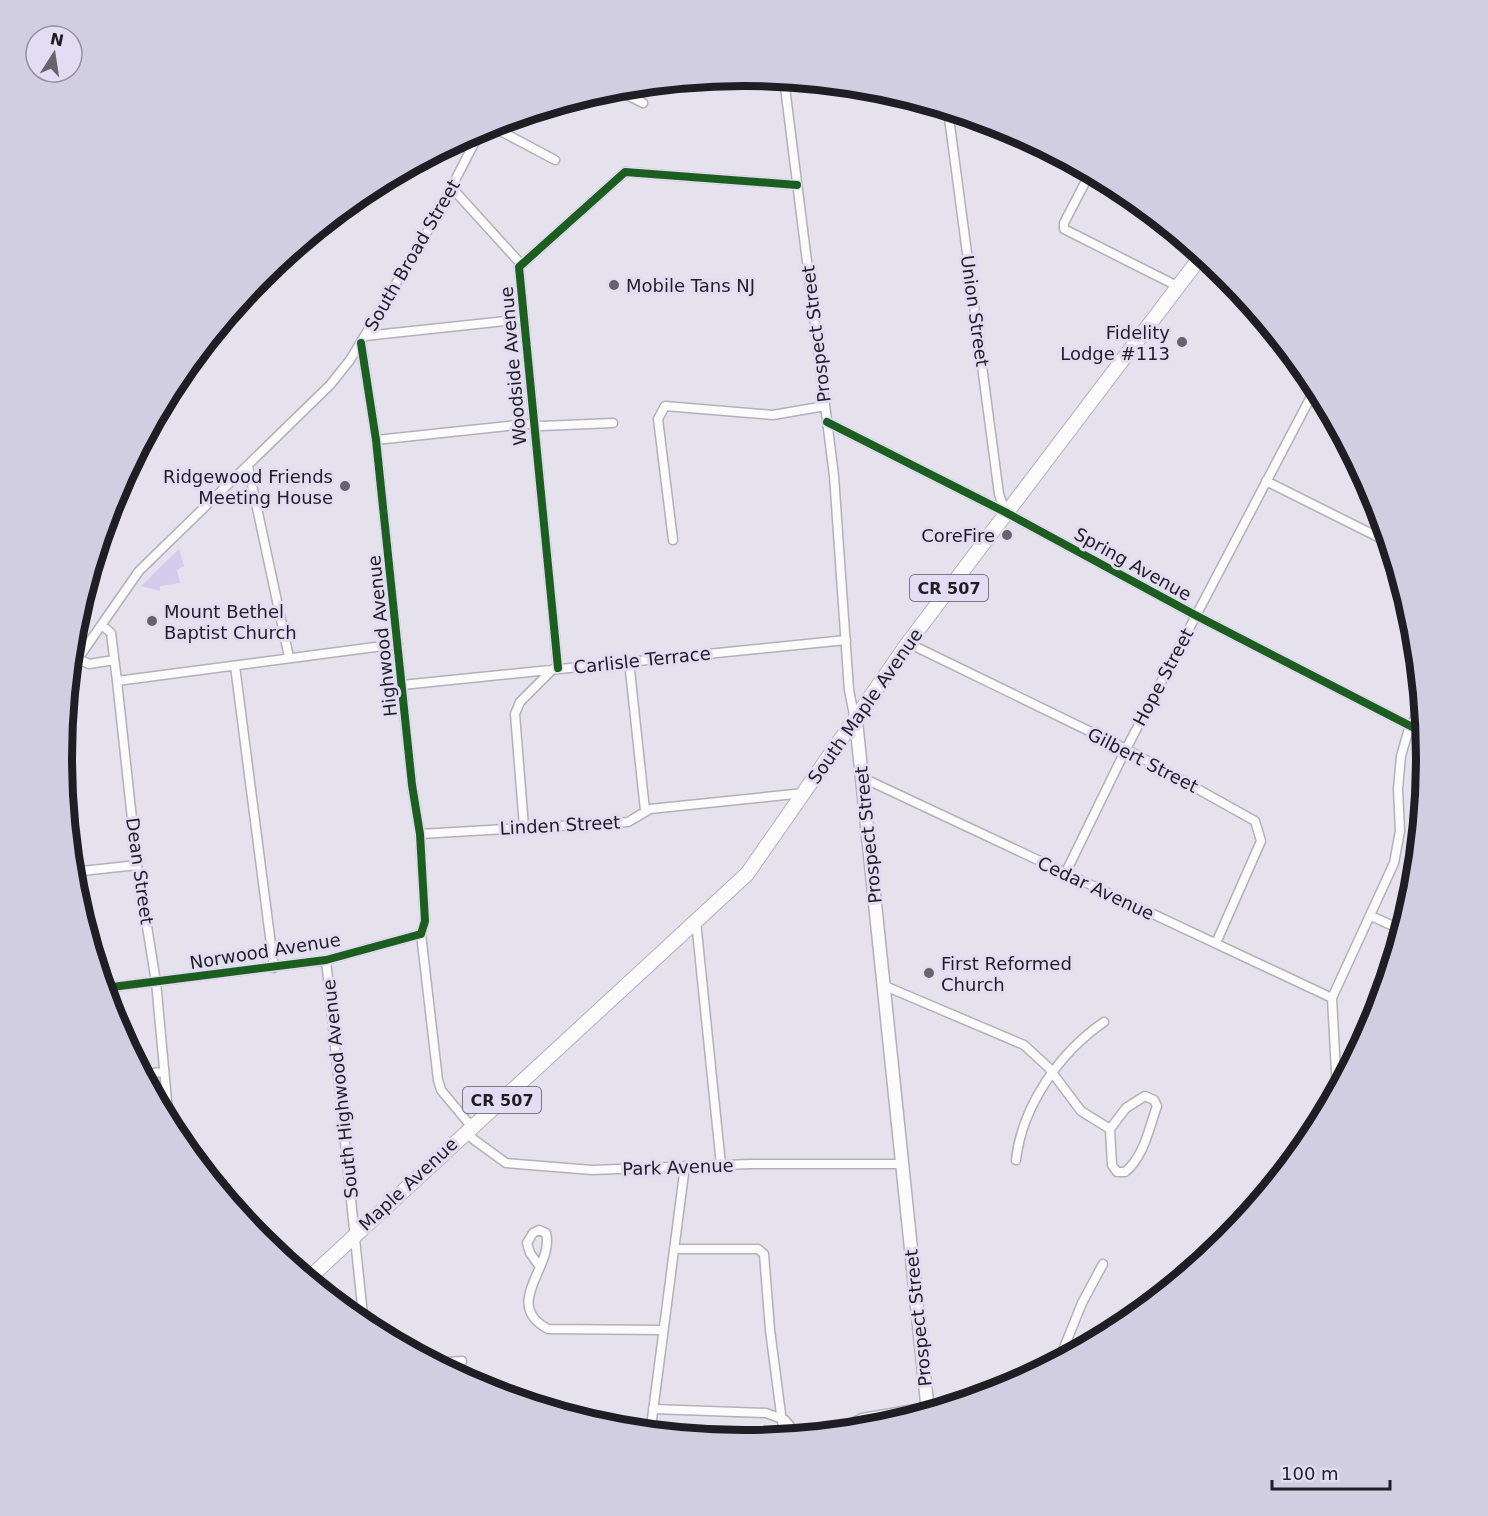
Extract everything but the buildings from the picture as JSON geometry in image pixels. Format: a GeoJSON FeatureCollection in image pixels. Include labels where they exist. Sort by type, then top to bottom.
{"type":"FeatureCollection","features":[{"type":"Feature","properties":{"kind":"main road","name":"South Maple Avenue"},"geometry":{"type":"LineString","coordinates":[[696,921],[747,874],[908,643],[1005,512],[1061,444],[1197,262]]}},
{"type":"Feature","properties":{"kind":"main road","name":"Prospect Street"},"geometry":{"type":"LineString","coordinates":[[855,722],[885,986],[927,1404]]}},
{"type":"Feature","properties":{"kind":"main road","name":"Maple Avenue"},"geometry":{"type":"LineString","coordinates":[[314,1273],[696,921]]}},
{"type":"Feature","properties":{"kind":"street","name":"Prospect Street"},"geometry":{"type":"LineString","coordinates":[[785,87],[834,476],[849,690],[855,722]]}},
{"type":"Feature","properties":{"kind":"street"},"geometry":{"type":"LineString","coordinates":[[630,96],[643,103]]}},
{"type":"Feature","properties":{"kind":"street","name":"Union Street"},"geometry":{"type":"LineString","coordinates":[[949,119],[999,494],[1005,512]]}},
{"type":"Feature","properties":{"kind":"street"},"geometry":{"type":"LineString","coordinates":[[501,132],[555,160]]}},
{"type":"Feature","properties":{"kind":"street","name":"South Broad Street"},"geometry":{"type":"LineString","coordinates":[[80,656],[139,571],[330,385],[363,339],[452,188],[475,143]]}},
{"type":"Feature","properties":{"kind":"street","name":"Woodside Avenue"},"geometry":{"type":"LineString","coordinates":[[555,669],[519,267],[624,172],[797,185]]}},
{"type":"Feature","properties":{"kind":"street"},"geometry":{"type":"LineString","coordinates":[[1086,180],[1064,223],[1064,229],[1179,286]]}},
{"type":"Feature","properties":{"kind":"street"},"geometry":{"type":"LineString","coordinates":[[452,188],[521,264]]}},
{"type":"Feature","properties":{"kind":"street"},"geometry":{"type":"LineString","coordinates":[[363,339],[524,319]]}},
{"type":"Feature","properties":{"kind":"street","name":"Highwood Avenue"},"geometry":{"type":"LineString","coordinates":[[363,339],[420,834],[422,931],[438,1080],[441,1090],[469,1128]]}},
{"type":"Feature","properties":{"kind":"street","name":"Hope Street"},"geometry":{"type":"LineString","coordinates":[[1065,874],[1126,749],[1311,397]]}},
{"type":"Feature","properties":{"kind":"street"},"geometry":{"type":"LineString","coordinates":[[673,540],[658,419],[660,410],[670,404],[773,415],[825,406]]}},
{"type":"Feature","properties":{"kind":"street","name":"Spring Avenue"},"geometry":{"type":"LineString","coordinates":[[827,422],[1005,512],[1196,615],[1415,728]]}},
{"type":"Feature","properties":{"kind":"street"},"geometry":{"type":"LineString","coordinates":[[376,441],[534,424],[613,423]]}},
{"type":"Feature","properties":{"kind":"street"},"geometry":{"type":"LineString","coordinates":[[248,466],[289,657]]}},
{"type":"Feature","properties":{"kind":"street"},"geometry":{"type":"LineString","coordinates":[[1266,481],[1378,537]]}},
{"type":"Feature","properties":{"kind":"street","name":"Dean Street"},"geometry":{"type":"LineString","coordinates":[[102,625],[111,633],[137,865],[156,982],[167,1101]]}},
{"type":"Feature","properties":{"kind":"street","name":"Carlisle Terrace"},"geometry":{"type":"LineString","coordinates":[[402,685],[846,640]]}},
{"type":"Feature","properties":{"kind":"street","name":"Gilbert Street"},"geometry":{"type":"LineString","coordinates":[[908,643],[1126,749],[1251,816],[1259,827],[1259,848],[1216,944]]}},
{"type":"Feature","properties":{"kind":"street"},"geometry":{"type":"LineString","coordinates":[[117,681],[398,644]]}},
{"type":"Feature","properties":{"kind":"street"},"geometry":{"type":"LineString","coordinates":[[80,660],[89,664],[114,660]]}},
{"type":"Feature","properties":{"kind":"street"},"geometry":{"type":"LineString","coordinates":[[629,661],[645,810]]}},
{"type":"Feature","properties":{"kind":"street"},"geometry":{"type":"LineString","coordinates":[[235,666],[274,968]]}},
{"type":"Feature","properties":{"kind":"street"},"geometry":{"type":"LineString","coordinates":[[524,827],[515,714],[520,702],[555,669]]}},
{"type":"Feature","properties":{"kind":"street"},"geometry":{"type":"LineString","coordinates":[[1336,1075],[1332,998],[1394,863],[1400,831],[1399,772],[1415,718]]}},
{"type":"Feature","properties":{"kind":"street","name":"Cedar Avenue"},"geometry":{"type":"LineString","coordinates":[[861,777],[1332,998]]}},
{"type":"Feature","properties":{"kind":"street","name":"Linden Street"},"geometry":{"type":"LineString","coordinates":[[420,834],[628,822],[645,810],[804,793]]}},
{"type":"Feature","properties":{"kind":"street"},"geometry":{"type":"LineString","coordinates":[[82,871],[137,865]]}},
{"type":"Feature","properties":{"kind":"street"},"geometry":{"type":"LineString","coordinates":[[1371,916],[1394,927]]}},
{"type":"Feature","properties":{"kind":"street"},"geometry":{"type":"LineString","coordinates":[[696,921],[721,1165]]}},
{"type":"Feature","properties":{"kind":"street","name":"Norwood Avenue"},"geometry":{"type":"LineString","coordinates":[[113,987],[327,960],[422,931]]}},
{"type":"Feature","properties":{"kind":"street","name":"South Highwood Avenue"},"geometry":{"type":"LineString","coordinates":[[327,960],[363,1311]]}},
{"type":"Feature","properties":{"kind":"street"},"geometry":{"type":"LineString","coordinates":[[885,986],[1024,1045],[1052,1071],[1081,1111],[1110,1129]]}},
{"type":"Feature","properties":{"kind":"street"},"geometry":{"type":"LineString","coordinates":[[1016,1160],[1025,1124],[1052,1071],[1083,1038],[1104,1022]]}},
{"type":"Feature","properties":{"kind":"street"},"geometry":{"type":"LineString","coordinates":[[151,1073],[163,1072]]}},
{"type":"Feature","properties":{"kind":"street"},"geometry":{"type":"LineString","coordinates":[[1146,1096],[1154,1100],[1157,1106],[1142,1150],[1125,1172],[1117,1172],[1112,1165],[1110,1129],[1132,1102],[1146,1096]]}},
{"type":"Feature","properties":{"kind":"street","name":"Park Avenue"},"geometry":{"type":"LineString","coordinates":[[469,1128],[473,1139],[506,1163],[592,1170],[721,1165],[903,1164]]}},
{"type":"Feature","properties":{"kind":"street"},"geometry":{"type":"LineString","coordinates":[[653,1424],[662,1330],[685,1166]]}},
{"type":"Feature","properties":{"kind":"street"},"geometry":{"type":"LineString","coordinates":[[674,1249],[758,1249],[764,1254],[770,1330],[783,1429]]}},
{"type":"Feature","properties":{"kind":"street"},"geometry":{"type":"LineString","coordinates":[[1063,1349],[1082,1303],[1103,1264]]}},
{"type":"Feature","properties":{"kind":"street"},"geometry":{"type":"LineString","coordinates":[[540,1267],[530,1290],[529,1307],[536,1321],[548,1329],[662,1330]]}},
{"type":"Feature","properties":{"kind":"street"},"geometry":{"type":"LineString","coordinates":[[448,1361],[462,1360]]}},
{"type":"Feature","properties":{"kind":"street"},"geometry":{"type":"LineString","coordinates":[[653,1409],[766,1413],[782,1418],[792,1429]]}},
{"type":"Feature","properties":{"kind":"street"},"geometry":{"type":"LineString","coordinates":[[859,1420],[880,1416]]}},
{"type":"Feature","properties":{"kind":"shaded area"},"geometry":{"type":"Polygon","coordinates":[[[179,549],[184,566],[177,570],[180,583],[160,586],[160,591],[141,586],[179,549]]]}},
{"type":"Feature","properties":{"kind":"cycle path"},"geometry":{"type":"LineString","coordinates":[[558,668],[519,267],[625,172],[797,185]]}},
{"type":"Feature","properties":{"kind":"cycle path"},"geometry":{"type":"LineString","coordinates":[[113,987],[326,960],[421,934],[425,921],[420,834],[412,785],[376,440],[361,343]]}},
{"type":"Feature","properties":{"kind":"cycle path"},"geometry":{"type":"LineString","coordinates":[[827,422],[1005,512],[1195,615],[1415,729]]}},
{"type":"Feature","properties":{"kind":"place","name":"Mobile Tans NJ"},"geometry":{"type":"Point","coordinates":[614,285]}},
{"type":"Feature","properties":{"kind":"place","name":"Fidelity Lodge #113"},"geometry":{"type":"Point","coordinates":[1182,342]}},
{"type":"Feature","properties":{"kind":"place","name":"Ridgewood Friends Meeting House"},"geometry":{"type":"Point","coordinates":[345,486]}},
{"type":"Feature","properties":{"kind":"place","name":"CoreFire"},"geometry":{"type":"Point","coordinates":[1007,535]}},
{"type":"Feature","properties":{"kind":"place","name":"Mount Bethel Baptist Church"},"geometry":{"type":"Point","coordinates":[152,621]}},
{"type":"Feature","properties":{"kind":"place","name":"First Reformed Church"},"geometry":{"type":"Point","coordinates":[929,973]}}]}
